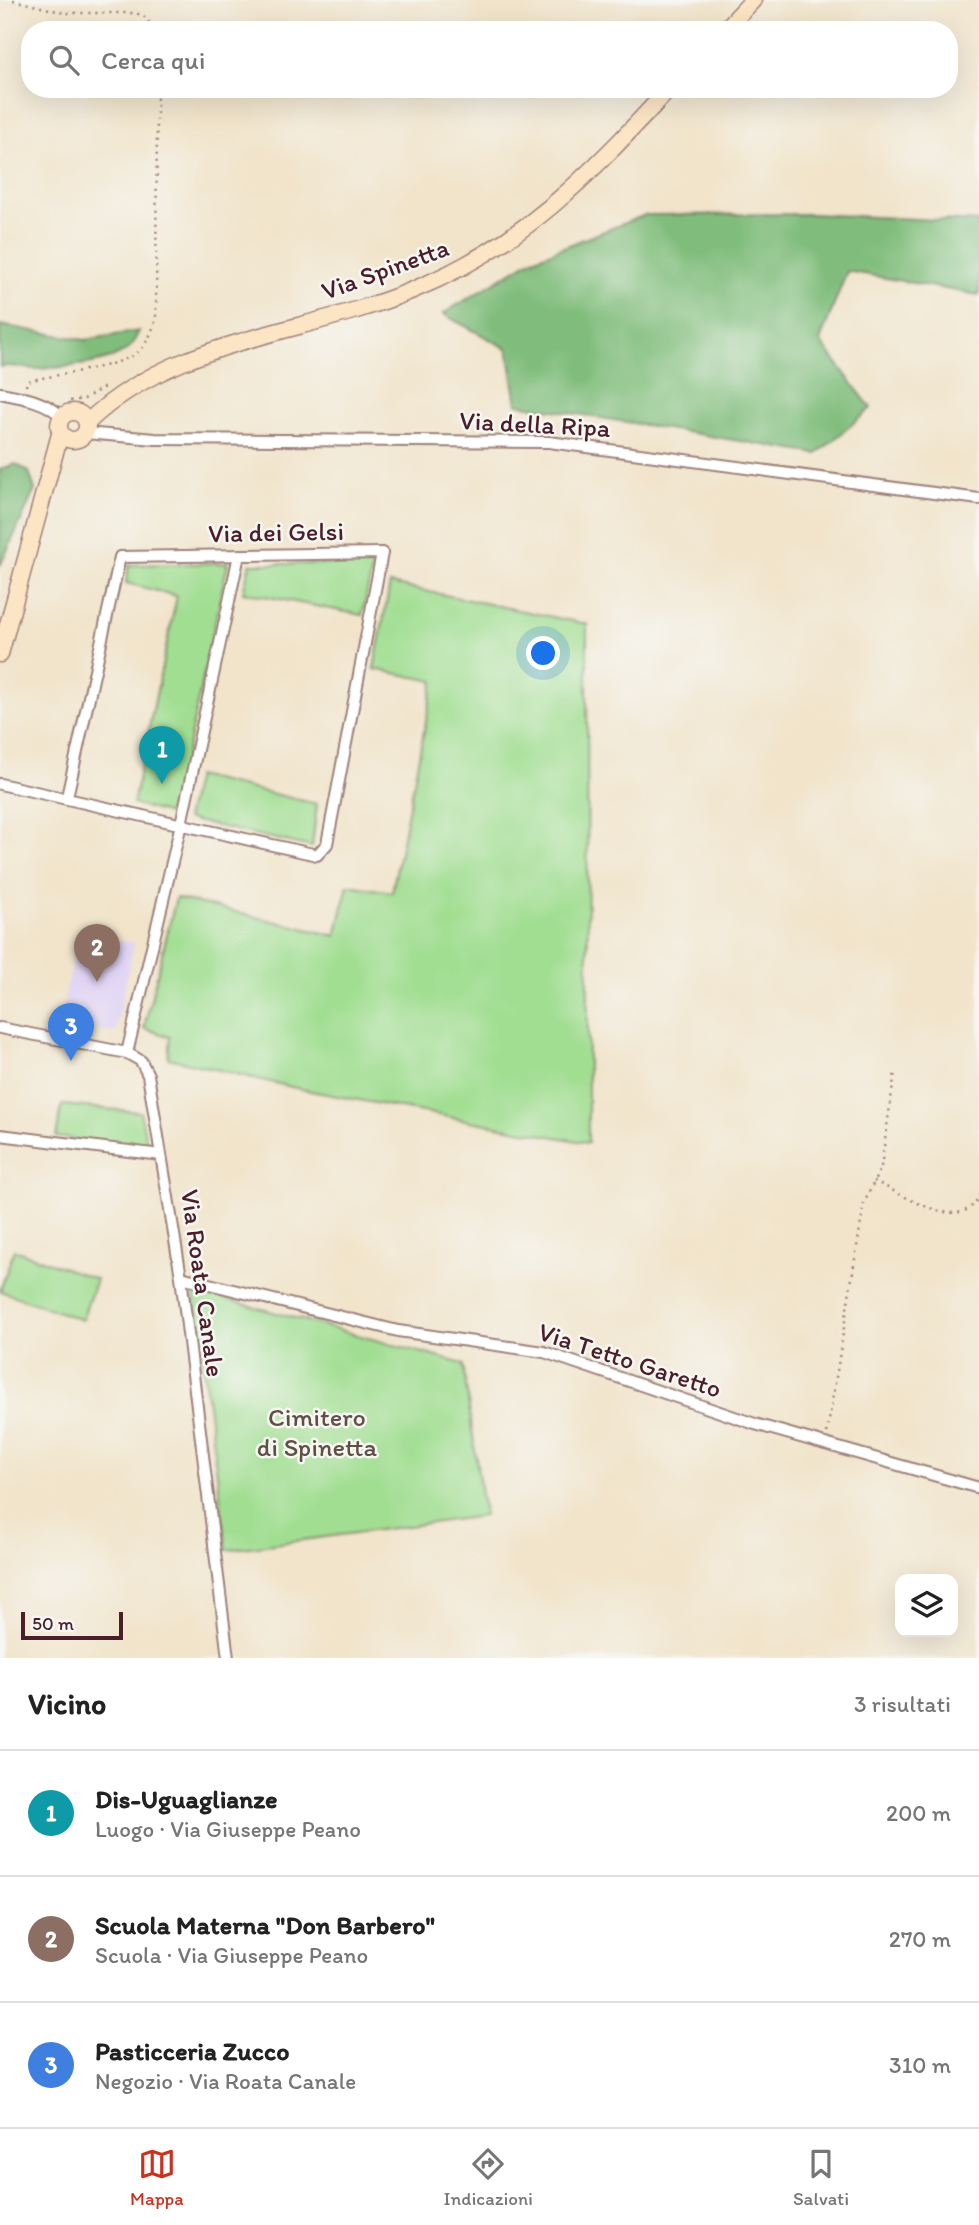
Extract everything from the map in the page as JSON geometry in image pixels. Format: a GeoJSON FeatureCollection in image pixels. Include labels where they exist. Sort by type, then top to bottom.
{"type":"FeatureCollection","features":[{"type":"Feature","properties":{"kind":"main road"},"geometry":{"type":"LineString","coordinates":[[733,21],[753,0]]}},
{"type":"Feature","properties":{"kind":"main road","name":"Via Spinetta"},"geometry":{"type":"LineString","coordinates":[[77,429],[109,402],[142,381],[177,365],[411,291],[467,265],[512,238],[559,203],[660,98]]}},
{"type":"Feature","properties":{"kind":"main road"},"geometry":{"type":"LineString","coordinates":[[62,417],[58,428],[77,429]]}},
{"type":"Feature","properties":{"kind":"main road"},"geometry":{"type":"LineString","coordinates":[[0,654],[54,464],[77,429]]}},
{"type":"Feature","properties":{"kind":"street"},"geometry":{"type":"LineString","coordinates":[[0,393],[54,409],[62,417]]}},
{"type":"Feature","properties":{"kind":"street","name":"Via della Ripa"},"geometry":{"type":"LineString","coordinates":[[77,429],[155,439],[549,442],[979,499]]}},
{"type":"Feature","properties":{"kind":"street","name":"Via dei Gelsi"},"geometry":{"type":"LineString","coordinates":[[67,797],[120,557],[382,553],[327,844],[317,855],[181,824]]}},
{"type":"Feature","properties":{"kind":"street"},"geometry":{"type":"LineString","coordinates":[[0,1028],[127,1053],[181,824],[239,555]]}},
{"type":"Feature","properties":{"kind":"street"},"geometry":{"type":"LineString","coordinates":[[0,784],[181,824]]}},
{"type":"Feature","properties":{"kind":"street","name":"Via Roata Canale"},"geometry":{"type":"LineString","coordinates":[[127,1053],[141,1061],[148,1075],[181,1277],[229,1658]]}},
{"type":"Feature","properties":{"kind":"street"},"geometry":{"type":"LineString","coordinates":[[0,1135],[161,1155]]}},
{"type":"Feature","properties":{"kind":"street","name":"Via Tetto Garetto"},"geometry":{"type":"LineString","coordinates":[[181,1277],[398,1331],[544,1352],[755,1424],[979,1488]]}},
{"type":"Feature","properties":{"kind":"path"},"geometry":{"type":"LineString","coordinates":[[13,0],[65,13],[136,13],[148,21]]}},
{"type":"Feature","properties":{"kind":"path"},"geometry":{"type":"LineString","coordinates":[[24,398],[27,380],[124,359],[142,348],[152,332],[156,318],[157,98]]}},
{"type":"Feature","properties":{"kind":"path"},"geometry":{"type":"LineString","coordinates":[[70,401],[84,399],[118,380]]}},
{"type":"Feature","properties":{"kind":"path"},"geometry":{"type":"LineString","coordinates":[[825,1443],[864,1203],[881,1167],[895,1072]]}},
{"type":"Feature","properties":{"kind":"path"},"geometry":{"type":"LineString","coordinates":[[874,1181],[944,1213],[964,1213],[975,1207],[979,1195]]}},
{"type":"Feature","properties":{"kind":"shaded area"},"geometry":{"type":"Polygon","coordinates":[[[79,931],[134,943],[115,1033],[60,1021],[79,931]]]}},
{"type":"Feature","properties":{"kind":"green space"},"geometry":{"type":"Polygon","coordinates":[[[811,214],[979,222],[979,295],[847,271],[820,341],[871,408],[817,454],[517,404],[508,349],[443,314],[531,260],[645,215],[811,214]]]}},
{"type":"Feature","properties":{"kind":"green space"},"geometry":{"type":"Polygon","coordinates":[[[0,325],[85,340],[139,331],[128,349],[109,359],[33,369],[0,367],[0,325]]]}},
{"type":"Feature","properties":{"kind":"green space"},"geometry":{"type":"Polygon","coordinates":[[[16,464],[29,472],[35,490],[0,566],[0,469],[16,464]]]}},
{"type":"Feature","properties":{"kind":"green space"},"geometry":{"type":"Polygon","coordinates":[[[228,563],[173,815],[133,804],[177,596],[126,583],[129,565],[228,563]]]}},
{"type":"Feature","properties":{"kind":"green space"},"geometry":{"type":"Polygon","coordinates":[[[250,564],[373,564],[362,615],[243,592],[250,564]]]}},
{"type":"Feature","properties":{"kind":"green space"},"geometry":{"type":"Polygon","coordinates":[[[390,584],[587,624],[588,1143],[300,1089],[168,1058],[170,1037],[144,1028],[176,898],[336,936],[348,885],[392,892],[434,681],[374,669],[390,584]]]}},
{"type":"Feature","properties":{"kind":"green space"},"geometry":{"type":"Polygon","coordinates":[[[196,776],[317,804],[312,847],[186,819],[196,776]]]}},
{"type":"Feature","properties":{"kind":"green space"},"geometry":{"type":"Polygon","coordinates":[[[62,1105],[140,1112],[148,1148],[56,1137],[62,1105]]]}},
{"type":"Feature","properties":{"kind":"green space"},"geometry":{"type":"Polygon","coordinates":[[[14,1250],[96,1279],[82,1320],[0,1291],[14,1250]]]}},
{"type":"Feature","properties":{"kind":"green space","name":"Cimitero di Spinetta"},"geometry":{"type":"Polygon","coordinates":[[[193,1290],[463,1364],[484,1516],[227,1550],[193,1290]]]}},
{"type":"Feature","properties":{"kind":"place","name":"Dis-Uguaglianze"},"geometry":{"type":"Point","coordinates":[162,784]}},
{"type":"Feature","properties":{"kind":"place","name":"Scuola Materna \"Don Barbero\""},"geometry":{"type":"Point","coordinates":[97,982]}},
{"type":"Feature","properties":{"kind":"place","name":"Pasticceria Zucco"},"geometry":{"type":"Point","coordinates":[71,1061]}}]}
